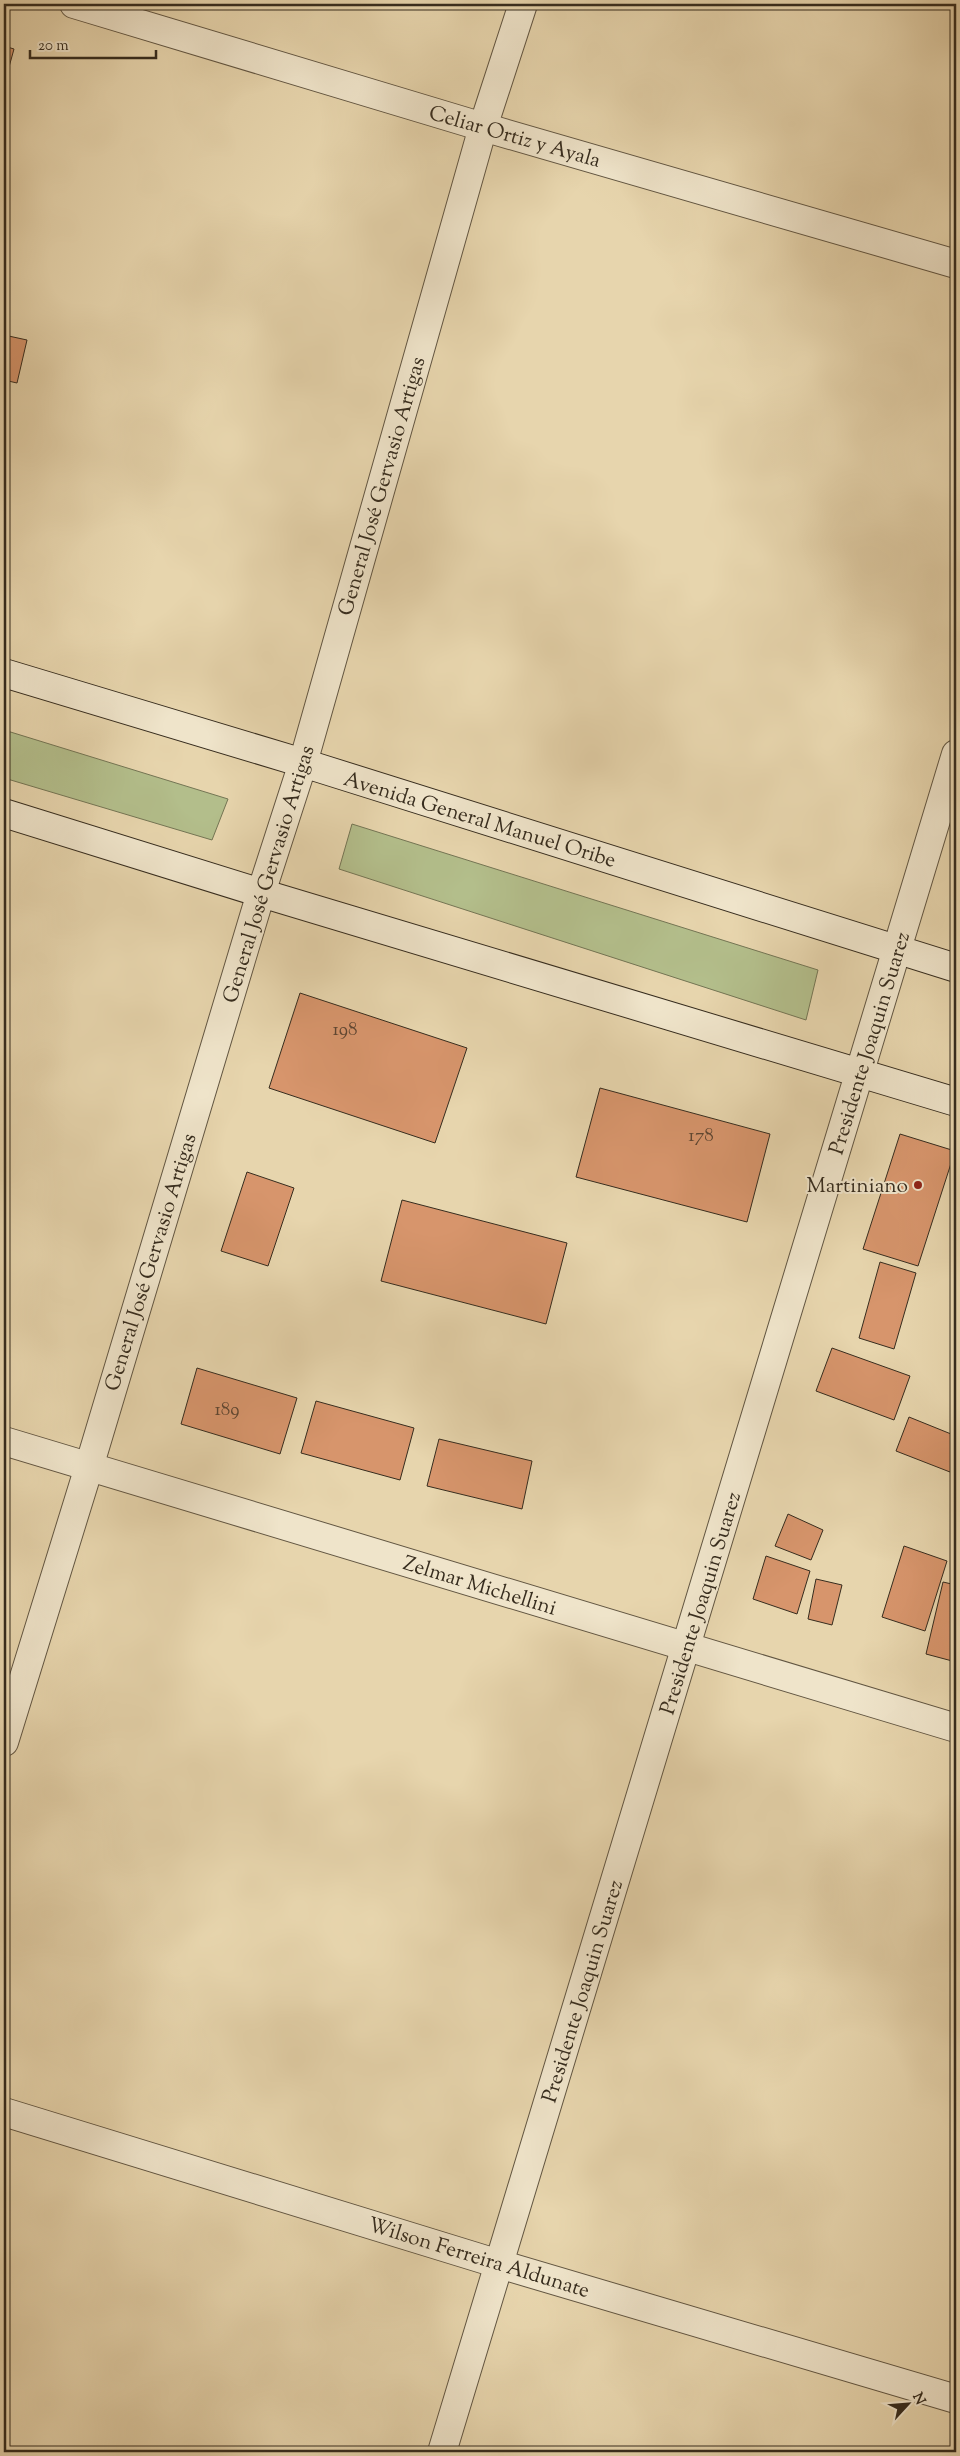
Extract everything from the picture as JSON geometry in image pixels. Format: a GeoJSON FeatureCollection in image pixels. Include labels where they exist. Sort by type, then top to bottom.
{"type":"FeatureCollection","features":[{"type":"Feature","properties":{"kind":"street","name":"Celiar Ortiz y Ayala"},"geometry":{"type":"LineString","coordinates":[[74,4],[483,127],[956,264]]}},
{"type":"Feature","properties":{"kind":"street","name":"General José Gervasio Artigas"},"geometry":{"type":"LineString","coordinates":[[4,1742],[89,1467],[261,893],[303,763],[483,127],[522,4]]}},
{"type":"Feature","properties":{"kind":"street","name":"Avenida General Manuel Oribe"},"geometry":{"type":"LineString","coordinates":[[4,673],[303,763],[956,968]]}},
{"type":"Feature","properties":{"kind":"street","name":"Presidente Joaquin Suarez"},"geometry":{"type":"LineString","coordinates":[[442,2452],[859,1072],[898,951],[956,754]]}},
{"type":"Feature","properties":{"kind":"street"},"geometry":{"type":"LineString","coordinates":[[4,813],[261,893],[956,1102]]}},
{"type":"Feature","properties":{"kind":"street","name":"Zelmar Michellini"},"geometry":{"type":"LineString","coordinates":[[4,1441],[956,1728]]}},
{"type":"Feature","properties":{"kind":"street","name":"Wilson Ferreira Aldunate"},"geometry":{"type":"LineString","coordinates":[[4,2112],[499,2264],[956,2399]]}},
{"type":"Feature","properties":{"kind":"green space"},"geometry":{"type":"Polygon","coordinates":[[[4,730],[228,799],[212,840],[4,778],[4,730]]]}},
{"type":"Feature","properties":{"kind":"green space"},"geometry":{"type":"Polygon","coordinates":[[[352,824],[818,970],[806,1020],[339,869],[352,824]]]}},
{"type":"Feature","properties":{"kind":"building"},"geometry":{"type":"Polygon","coordinates":[[[4,46],[14,49],[4,85],[4,46]]]}},
{"type":"Feature","properties":{"kind":"building"},"geometry":{"type":"Polygon","coordinates":[[[4,335],[27,340],[17,383],[4,380],[4,335]]]}},
{"type":"Feature","properties":{"kind":"building"},"geometry":{"type":"Polygon","coordinates":[[[300,993],[467,1048],[435,1143],[269,1088],[300,993]]]}},
{"type":"Feature","properties":{"kind":"building"},"geometry":{"type":"Polygon","coordinates":[[[600,1088],[770,1134],[747,1222],[576,1177],[600,1088]]]}},
{"type":"Feature","properties":{"kind":"building"},"geometry":{"type":"Polygon","coordinates":[[[900,1134],[955,1151],[918,1266],[863,1249],[900,1134]]]}},
{"type":"Feature","properties":{"kind":"building"},"geometry":{"type":"Polygon","coordinates":[[[247,1172],[294,1188],[268,1266],[221,1251],[247,1172]]]}},
{"type":"Feature","properties":{"kind":"building"},"geometry":{"type":"Polygon","coordinates":[[[402,1200],[567,1243],[546,1324],[381,1281],[402,1200]]]}},
{"type":"Feature","properties":{"kind":"building"},"geometry":{"type":"Polygon","coordinates":[[[880,1262],[916,1273],[894,1349],[859,1338],[880,1262]]]}},
{"type":"Feature","properties":{"kind":"building"},"geometry":{"type":"Polygon","coordinates":[[[832,1348],[910,1376],[894,1420],[816,1391],[832,1348]]]}},
{"type":"Feature","properties":{"kind":"building"},"geometry":{"type":"Polygon","coordinates":[[[197,1368],[297,1398],[280,1454],[181,1424],[197,1368]]]}},
{"type":"Feature","properties":{"kind":"building"},"geometry":{"type":"Polygon","coordinates":[[[316,1401],[414,1428],[400,1480],[301,1453],[316,1401]]]}},
{"type":"Feature","properties":{"kind":"building"},"geometry":{"type":"Polygon","coordinates":[[[909,1417],[956,1436],[956,1456],[950,1472],[896,1451],[909,1417]]]}},
{"type":"Feature","properties":{"kind":"building"},"geometry":{"type":"Polygon","coordinates":[[[439,1439],[532,1461],[522,1509],[427,1486],[439,1439]]]}},
{"type":"Feature","properties":{"kind":"building"},"geometry":{"type":"Polygon","coordinates":[[[788,1514],[823,1530],[811,1560],[775,1546],[788,1514]]]}},
{"type":"Feature","properties":{"kind":"building"},"geometry":{"type":"Polygon","coordinates":[[[904,1546],[947,1561],[925,1631],[882,1617],[904,1546]]]}},
{"type":"Feature","properties":{"kind":"building"},"geometry":{"type":"Polygon","coordinates":[[[766,1556],[810,1571],[797,1614],[753,1599],[766,1556]]]}},
{"type":"Feature","properties":{"kind":"building"},"geometry":{"type":"Polygon","coordinates":[[[816,1579],[842,1585],[832,1625],[808,1619],[816,1579]]]}},
{"type":"Feature","properties":{"kind":"building"},"geometry":{"type":"Polygon","coordinates":[[[943,1582],[956,1585],[956,1662],[926,1654],[943,1582]]]}},
{"type":"Feature","properties":{"kind":"place","name":"Martiniano"},"geometry":{"type":"Point","coordinates":[918,1185]}}]}
